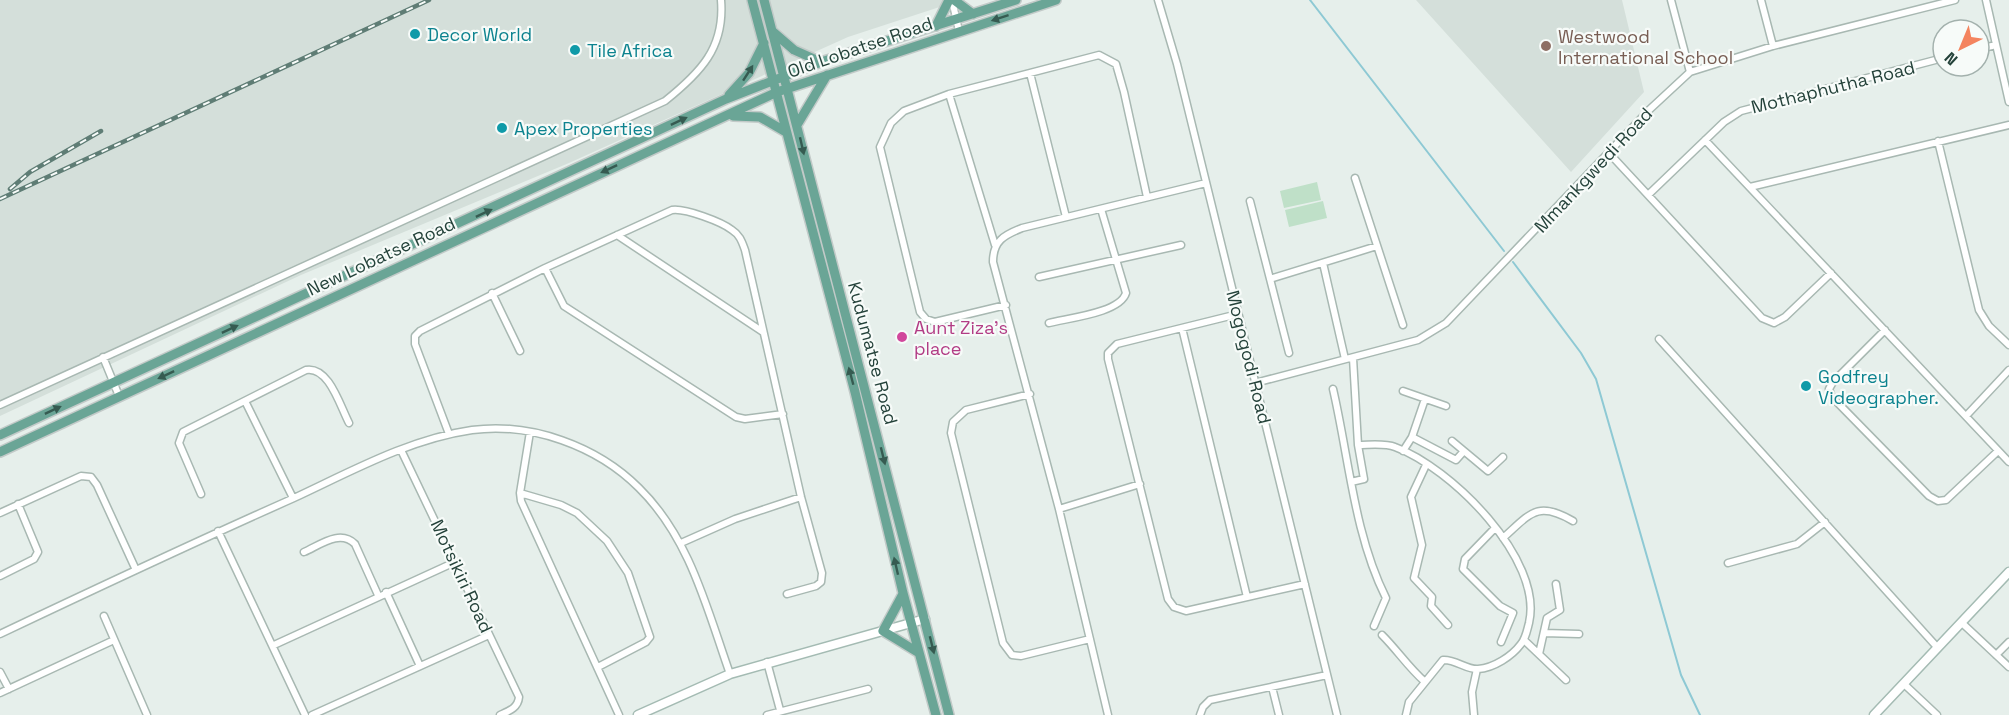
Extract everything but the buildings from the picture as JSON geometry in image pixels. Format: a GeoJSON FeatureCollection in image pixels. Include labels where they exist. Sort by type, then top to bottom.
{"type":"FeatureCollection","features":[{"type":"Feature","properties":{"kind":"main road","name":"Kudumatse Road"},"geometry":{"type":"LineString","coordinates":[[752,0],[764,43],[778,77],[787,89],[797,125],[950,715]]}},
{"type":"Feature","properties":{"kind":"main road","name":"Kudumatse Road"},"geometry":{"type":"LineString","coordinates":[[764,0],[772,31],[778,77],[777,92],[786,132],[855,392],[903,593],[936,715]]}},
{"type":"Feature","properties":{"kind":"main road"},"geometry":{"type":"LineString","coordinates":[[936,26],[952,0],[973,14]]}},
{"type":"Feature","properties":{"kind":"main road"},"geometry":{"type":"LineString","coordinates":[[0,435],[726,99],[821,62],[1016,0]]}},
{"type":"Feature","properties":{"kind":"main road","name":"Old Lobatse Road"},"geometry":{"type":"LineString","coordinates":[[777,92],[1056,0]]}},
{"type":"Feature","properties":{"kind":"main road"},"geometry":{"type":"LineString","coordinates":[[772,31],[794,50],[821,62]]}},
{"type":"Feature","properties":{"kind":"main road"},"geometry":{"type":"LineString","coordinates":[[726,99],[749,73],[764,43]]}},
{"type":"Feature","properties":{"kind":"main road"},"geometry":{"type":"LineString","coordinates":[[797,125],[827,75]]}},
{"type":"Feature","properties":{"kind":"main road","name":"New Lobatse Road"},"geometry":{"type":"LineString","coordinates":[[0,452],[777,92]]}},
{"type":"Feature","properties":{"kind":"main road"},"geometry":{"type":"LineString","coordinates":[[724,117],[760,117],[786,132]]}},
{"type":"Feature","properties":{"kind":"main road"},"geometry":{"type":"LineString","coordinates":[[903,593],[883,631],[919,653]]}},
{"type":"Feature","properties":{"kind":"street"},"geometry":{"type":"LineString","coordinates":[[0,405],[665,101],[705,66],[717,40],[722,14],[721,0]]}},
{"type":"Feature","properties":{"kind":"street"},"geometry":{"type":"LineString","coordinates":[[952,0],[959,31]]}},
{"type":"Feature","properties":{"kind":"street","name":"Mogogodi Road"},"geometry":{"type":"LineString","coordinates":[[1158,0],[1206,183],[1337,715]]}},
{"type":"Feature","properties":{"kind":"street"},"geometry":{"type":"LineString","coordinates":[[1671,0],[1690,72]]}},
{"type":"Feature","properties":{"kind":"street"},"geometry":{"type":"LineString","coordinates":[[1761,0],[1773,46]]}},
{"type":"Feature","properties":{"kind":"street","name":"Mmankgwedi Road"},"geometry":{"type":"LineString","coordinates":[[1255,382],[1418,340],[1446,323],[1649,110],[1690,72],[1773,46],[1955,0]]}},
{"type":"Feature","properties":{"kind":"street"},"geometry":{"type":"LineString","coordinates":[[1986,0],[1996,45],[2006,74],[2009,102]]}},
{"type":"Feature","properties":{"kind":"street"},"geometry":{"type":"LineString","coordinates":[[1991,46],[1996,45]]}},
{"type":"Feature","properties":{"kind":"street"},"geometry":{"type":"LineString","coordinates":[[1006,305],[935,322],[926,320],[920,312],[880,147],[883,137],[898,115],[949,94],[1099,55],[1116,64],[1146,197]]}},
{"type":"Feature","properties":{"kind":"street","name":"Mothaphutha Road"},"geometry":{"type":"LineString","coordinates":[[1648,195],[1705,140],[1741,111],[1931,61]]}},
{"type":"Feature","properties":{"kind":"street"},"geometry":{"type":"LineString","coordinates":[[1030,73],[1066,217]]}},
{"type":"Feature","properties":{"kind":"street"},"geometry":{"type":"LineString","coordinates":[[949,94],[995,245],[993,262],[1059,509],[1108,715]]}},
{"type":"Feature","properties":{"kind":"street"},"geometry":{"type":"LineString","coordinates":[[1750,187],[2009,125]]}},
{"type":"Feature","properties":{"kind":"street"},"geometry":{"type":"LineString","coordinates":[[1705,140],[2009,462]]}},
{"type":"Feature","properties":{"kind":"street"},"geometry":{"type":"LineString","coordinates":[[1938,141],[1979,310],[1989,326],[2009,345]]}},
{"type":"Feature","properties":{"kind":"street"},"geometry":{"type":"LineString","coordinates":[[1609,153],[1762,318],[1773,323],[1785,317],[1832,273]]}},
{"type":"Feature","properties":{"kind":"street"},"geometry":{"type":"LineString","coordinates":[[1355,178],[1404,325]]}},
{"type":"Feature","properties":{"kind":"street"},"geometry":{"type":"LineString","coordinates":[[995,245],[1002,237],[1015,231],[1206,183]]}},
{"type":"Feature","properties":{"kind":"street"},"geometry":{"type":"LineString","coordinates":[[1250,201],[1289,353]]}},
{"type":"Feature","properties":{"kind":"street"},"geometry":{"type":"LineString","coordinates":[[449,434],[415,344],[415,336],[420,331],[545,268],[679,209],[732,229],[740,238],[745,250],[801,497],[822,573],[821,582],[816,586],[787,594]]}},
{"type":"Feature","properties":{"kind":"street"},"geometry":{"type":"LineString","coordinates":[[1049,323],[1120,303],[1126,293],[1101,209]]}},
{"type":"Feature","properties":{"kind":"street"},"geometry":{"type":"LineString","coordinates":[[617,235],[763,332]]}},
{"type":"Feature","properties":{"kind":"street"},"geometry":{"type":"LineString","coordinates":[[1039,277],[1181,245]]}},
{"type":"Feature","properties":{"kind":"street"},"geometry":{"type":"LineString","coordinates":[[1270,279],[1377,246]]}},
{"type":"Feature","properties":{"kind":"street"},"geometry":{"type":"LineString","coordinates":[[1323,263],[1349,358],[1358,445],[1364,478],[1351,482]]}},
{"type":"Feature","properties":{"kind":"street"},"geometry":{"type":"LineString","coordinates":[[545,268],[564,306],[736,417],[745,419],[783,414]]}},
{"type":"Feature","properties":{"kind":"street"},"geometry":{"type":"LineString","coordinates":[[492,293],[520,351]]}},
{"type":"Feature","properties":{"kind":"street"},"geometry":{"type":"LineString","coordinates":[[1238,314],[1117,344],[1108,353],[1168,599],[1174,607],[1186,611],[1305,584]]}},
{"type":"Feature","properties":{"kind":"street"},"geometry":{"type":"LineString","coordinates":[[1182,328],[1247,597]]}},
{"type":"Feature","properties":{"kind":"street"},"geometry":{"type":"LineString","coordinates":[[1885,330],[1833,382],[1829,389],[1832,397],[1929,496],[1938,501],[1946,500],[1998,451]]}},
{"type":"Feature","properties":{"kind":"street"},"geometry":{"type":"LineString","coordinates":[[1659,339],[1937,647]]}},
{"type":"Feature","properties":{"kind":"street"},"geometry":{"type":"LineString","coordinates":[[103,357],[119,396]]}},
{"type":"Feature","properties":{"kind":"street"},"geometry":{"type":"LineString","coordinates":[[201,495],[179,443],[180,435],[186,429],[306,370],[316,370],[325,376],[349,423]]}},
{"type":"Feature","properties":{"kind":"street"},"geometry":{"type":"LineString","coordinates":[[1966,416],[2009,370]]}},
{"type":"Feature","properties":{"kind":"street"},"geometry":{"type":"LineString","coordinates":[[1333,389],[1351,482],[1379,583],[1386,598],[1374,626]]}},
{"type":"Feature","properties":{"kind":"street"},"geometry":{"type":"LineString","coordinates":[[1403,391],[1446,406]]}},
{"type":"Feature","properties":{"kind":"street"},"geometry":{"type":"LineString","coordinates":[[1029,394],[966,410],[953,422],[951,433],[1003,643],[1012,655],[1021,656],[1090,639]]}},
{"type":"Feature","properties":{"kind":"street"},"geometry":{"type":"LineString","coordinates":[[1403,452],[1412,437],[1425,399]]}},
{"type":"Feature","properties":{"kind":"street"},"geometry":{"type":"LineString","coordinates":[[245,400],[293,498]]}},
{"type":"Feature","properties":{"kind":"street"},"geometry":{"type":"LineString","coordinates":[[0,634],[218,531],[401,450],[449,434],[474,430],[530,432],[563,440],[610,464],[639,487],[681,543],[730,674]]}},
{"type":"Feature","properties":{"kind":"street"},"geometry":{"type":"LineString","coordinates":[[530,432],[520,494],[524,510],[619,715]]}},
{"type":"Feature","properties":{"kind":"street"},"geometry":{"type":"LineString","coordinates":[[1412,437],[1456,460],[1464,451]]}},
{"type":"Feature","properties":{"kind":"street"},"geometry":{"type":"LineString","coordinates":[[1452,441],[1488,471],[1503,457]]}},
{"type":"Feature","properties":{"kind":"street"},"geometry":{"type":"LineString","coordinates":[[1358,445],[1393,446],[1426,465],[1461,491],[1503,538],[1528,585],[1530,619],[1524,640],[1516,651],[1502,661],[1477,669],[1443,660],[1410,702],[1406,715]]}},
{"type":"Feature","properties":{"kind":"street","name":"Motsikiri Road"},"geometry":{"type":"LineString","coordinates":[[401,450],[519,697],[518,704],[500,715]]}},
{"type":"Feature","properties":{"kind":"street"},"geometry":{"type":"LineString","coordinates":[[1426,465],[1411,497],[1422,545],[1414,578],[1432,597],[1431,606],[1448,625]]}},
{"type":"Feature","properties":{"kind":"street"},"geometry":{"type":"LineString","coordinates":[[0,513],[81,476],[91,477],[97,485],[135,570]]}},
{"type":"Feature","properties":{"kind":"street"},"geometry":{"type":"LineString","coordinates":[[1059,509],[1140,484]]}},
{"type":"Feature","properties":{"kind":"street"},"geometry":{"type":"LineString","coordinates":[[520,494],[561,505],[578,513],[606,541],[628,573],[650,637],[646,642],[598,668]]}},
{"type":"Feature","properties":{"kind":"street"},"geometry":{"type":"LineString","coordinates":[[681,543],[735,519],[801,497]]}},
{"type":"Feature","properties":{"kind":"street"},"geometry":{"type":"LineString","coordinates":[[0,576],[34,559],[38,552],[18,504]]}},
{"type":"Feature","properties":{"kind":"street"},"geometry":{"type":"LineString","coordinates":[[1503,538],[1527,517],[1541,510],[1553,510],[1573,521]]}},
{"type":"Feature","properties":{"kind":"street"},"geometry":{"type":"LineString","coordinates":[[1728,563],[1797,544],[1824,522]]}},
{"type":"Feature","properties":{"kind":"street"},"geometry":{"type":"LineString","coordinates":[[1495,528],[1465,559],[1463,569],[1500,606],[1513,614],[1501,642]]}},
{"type":"Feature","properties":{"kind":"street"},"geometry":{"type":"LineString","coordinates":[[218,531],[274,645],[305,715]]}},
{"type":"Feature","properties":{"kind":"street"},"geometry":{"type":"LineString","coordinates":[[304,552],[339,537],[348,538],[355,544],[378,595]]}},
{"type":"Feature","properties":{"kind":"street"},"geometry":{"type":"LineString","coordinates":[[274,645],[378,595],[455,562]]}},
{"type":"Feature","properties":{"kind":"street"},"geometry":{"type":"LineString","coordinates":[[1874,715],[2009,572]]}},
{"type":"Feature","properties":{"kind":"street"},"geometry":{"type":"LineString","coordinates":[[1539,654],[1547,618],[1560,610],[1556,584]]}},
{"type":"Feature","properties":{"kind":"street"},"geometry":{"type":"LineString","coordinates":[[386,592],[420,666]]}},
{"type":"Feature","properties":{"kind":"street"},"geometry":{"type":"LineString","coordinates":[[104,616],[146,715]]}},
{"type":"Feature","properties":{"kind":"street"},"geometry":{"type":"LineString","coordinates":[[638,715],[730,674],[911,622],[925,620]]}},
{"type":"Feature","properties":{"kind":"street"},"geometry":{"type":"LineString","coordinates":[[1962,623],[2009,667]]}},
{"type":"Feature","properties":{"kind":"street"},"geometry":{"type":"LineString","coordinates":[[1544,633],[1579,634]]}},
{"type":"Feature","properties":{"kind":"street"},"geometry":{"type":"LineString","coordinates":[[312,715],[489,634]]}},
{"type":"Feature","properties":{"kind":"street"},"geometry":{"type":"LineString","coordinates":[[1382,635],[1401,653],[1405,664],[1425,682]]}},
{"type":"Feature","properties":{"kind":"street"},"geometry":{"type":"LineString","coordinates":[[0,693],[114,640]]}},
{"type":"Feature","properties":{"kind":"street"},"geometry":{"type":"LineString","coordinates":[[1524,640],[1566,680]]}},
{"type":"Feature","properties":{"kind":"street"},"geometry":{"type":"LineString","coordinates":[[1996,655],[2009,642]]}},
{"type":"Feature","properties":{"kind":"street"},"geometry":{"type":"LineString","coordinates":[[767,662],[780,710]]}},
{"type":"Feature","properties":{"kind":"street"},"geometry":{"type":"LineString","coordinates":[[1474,715],[1472,692],[1477,669]]}},
{"type":"Feature","properties":{"kind":"street"},"geometry":{"type":"LineString","coordinates":[[0,672],[9,689]]}},
{"type":"Feature","properties":{"kind":"street"},"geometry":{"type":"LineString","coordinates":[[1200,715],[1203,707],[1210,700],[1327,675]]}},
{"type":"Feature","properties":{"kind":"street"},"geometry":{"type":"LineString","coordinates":[[1904,684],[1937,715]]}},
{"type":"Feature","properties":{"kind":"street"},"geometry":{"type":"LineString","coordinates":[[1272,687],[1279,715]]}},
{"type":"Feature","properties":{"kind":"street"},"geometry":{"type":"LineString","coordinates":[[767,715],[868,689]]}},
{"type":"Feature","properties":{"kind":"shaded area"},"geometry":{"type":"Polygon","coordinates":[[[0,0],[961,0],[848,37],[569,163],[301,275],[0,416],[0,0]]]}},
{"type":"Feature","properties":{"kind":"shaded area","name":"Westwood International School"},"geometry":{"type":"Polygon","coordinates":[[[1416,0],[1622,0],[1644,92],[1571,172],[1416,0]]]}},
{"type":"Feature","properties":{"kind":"green space"},"geometry":{"type":"Polygon","coordinates":[[[1317,182],[1321,200],[1284,208],[1280,191],[1317,182]]]}},
{"type":"Feature","properties":{"kind":"green space"},"geometry":{"type":"Polygon","coordinates":[[[1323,201],[1327,218],[1289,227],[1285,210],[1323,201]]]}},
{"type":"Feature","properties":{"kind":"waterway"},"geometry":{"type":"LineString","coordinates":[[1310,0],[1504,251]]}},
{"type":"Feature","properties":{"kind":"waterway"},"geometry":{"type":"LineString","coordinates":[[1513,262],[1581,353],[1596,379],[1681,675],[1700,715]]}},
{"type":"Feature","properties":{"kind":"railway"},"geometry":{"type":"LineString","coordinates":[[0,199],[429,0]]}},
{"type":"Feature","properties":{"kind":"railway"},"geometry":{"type":"LineString","coordinates":[[10,189],[30,172],[101,131]]}},
{"type":"Feature","properties":{"kind":"place","name":"Decor World"},"geometry":{"type":"Point","coordinates":[415,34]}},
{"type":"Feature","properties":{"kind":"place","name":"Westwood International School"},"geometry":{"type":"Point","coordinates":[1546,46]}},
{"type":"Feature","properties":{"kind":"place","name":"Tile Africa"},"geometry":{"type":"Point","coordinates":[575,50]}},
{"type":"Feature","properties":{"kind":"place","name":"Apex Properties"},"geometry":{"type":"Point","coordinates":[502,128]}},
{"type":"Feature","properties":{"kind":"place","name":"Aunt Ziza's place"},"geometry":{"type":"Point","coordinates":[902,337]}},
{"type":"Feature","properties":{"kind":"place","name":"Godfrey Videographer."},"geometry":{"type":"Point","coordinates":[1806,386]}}]}
